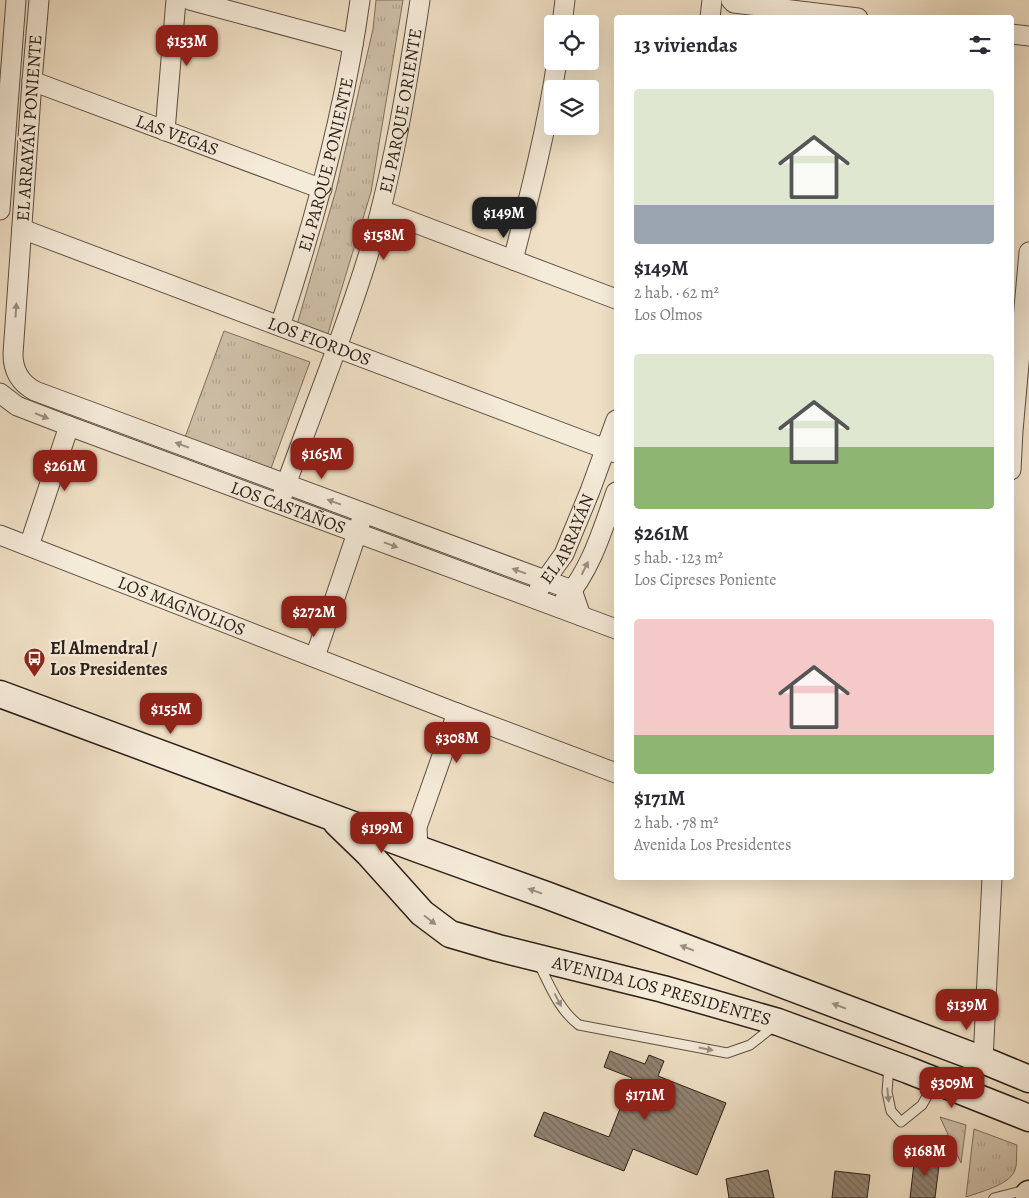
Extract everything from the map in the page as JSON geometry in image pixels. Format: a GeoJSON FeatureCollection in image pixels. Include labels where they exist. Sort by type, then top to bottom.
{"type":"FeatureCollection","features":[{"type":"Feature","properties":{"kind":"street","name":"EL ARRAYÁN PONIENTE"},"geometry":{"type":"LineString","coordinates":[[0,210],[5,59],[16,0]]}},
{"type":"Feature","properties":{"kind":"street","name":"EL ARRAYÁN PONIENTE"},"geometry":{"type":"LineString","coordinates":[[18,376],[13,362],[13,354],[39,0]]}},
{"type":"Feature","properties":{"kind":"street"},"geometry":{"type":"LineString","coordinates":[[165,131],[176,0]]}},
{"type":"Feature","properties":{"kind":"street"},"geometry":{"type":"LineString","coordinates":[[190,0],[353,44]]}},
{"type":"Feature","properties":{"kind":"street","name":"EL PARQUE PONIENTE"},"geometry":{"type":"LineString","coordinates":[[280,326],[322,189],[353,44],[360,0]]}},
{"type":"Feature","properties":{"kind":"street","name":"EL PARQUE ORIENTE"},"geometry":{"type":"LineString","coordinates":[[279,504],[359,284],[381,210],[405,93],[420,0]]}},
{"type":"Feature","properties":{"kind":"street"},"geometry":{"type":"LineString","coordinates":[[563,15],[565,0]]}},
{"type":"Feature","properties":{"kind":"street"},"geometry":{"type":"LineString","coordinates":[[710,15],[712,0]]}},
{"type":"Feature","properties":{"kind":"street"},"geometry":{"type":"LineString","coordinates":[[733,5],[829,15]]}},
{"type":"Feature","properties":{"kind":"street"},"geometry":{"type":"LineString","coordinates":[[1014,34],[1029,36]]}},
{"type":"Feature","properties":{"kind":"street"},"geometry":{"type":"LineString","coordinates":[[513,260],[534,176],[555,70]]}},
{"type":"Feature","properties":{"kind":"street","name":"LAS VEGAS"},"geometry":{"type":"LineString","coordinates":[[32,81],[322,189]]}},
{"type":"Feature","properties":{"kind":"street"},"geometry":{"type":"LineString","coordinates":[[381,210],[614,298]]}},
{"type":"Feature","properties":{"kind":"street","name":"LOS FIORDOS"},"geometry":{"type":"LineString","coordinates":[[22,229],[611,451]]}},
{"type":"Feature","properties":{"kind":"street"},"geometry":{"type":"LineString","coordinates":[[1014,426],[1029,252]]}},
{"type":"Feature","properties":{"kind":"street","name":"LOS CASTAÑOS"},"geometry":{"type":"LineString","coordinates":[[18,376],[22,382],[35,391],[572,590]]}},
{"type":"Feature","properties":{"kind":"street","name":"LOS CASTAÑOS"},"geometry":{"type":"LineString","coordinates":[[0,393],[17,406],[69,426],[614,628]]}},
{"type":"Feature","properties":{"kind":"street"},"geometry":{"type":"LineString","coordinates":[[29,546],[69,426]]}},
{"type":"Feature","properties":{"kind":"street","name":"EL ARRAYÁN"},"geometry":{"type":"LineString","coordinates":[[531,597],[546,580],[564,554],[611,451],[614,432]]}},
{"type":"Feature","properties":{"kind":"street","name":"EL ARRAYÁN"},"geometry":{"type":"LineString","coordinates":[[557,607],[572,590],[585,570],[614,497]]}},
{"type":"Feature","properties":{"kind":"street"},"geometry":{"type":"LineString","coordinates":[[315,657],[363,513]]}},
{"type":"Feature","properties":{"kind":"street","name":"LOS MAGNOLIOS"},"geometry":{"type":"LineString","coordinates":[[0,535],[614,772]]}},
{"type":"Feature","properties":{"kind":"street"},"geometry":{"type":"LineString","coordinates":[[572,590],[581,616]]}},
{"type":"Feature","properties":{"kind":"street","name":"AVENIDA LOS PRESIDENTES"},"geometry":{"type":"LineString","coordinates":[[0,694],[554,898],[931,1042],[983,1060],[1029,1080]]}},
{"type":"Feature","properties":{"kind":"street"},"geometry":{"type":"LineString","coordinates":[[396,885],[396,873],[401,862],[418,849],[417,827],[457,713]]}},
{"type":"Feature","properties":{"kind":"street","name":"AVENIDA LOS PRESIDENTES"},"geometry":{"type":"LineString","coordinates":[[328,815],[358,843],[422,913],[450,934],[498,948],[663,989],[778,1022],[899,1066],[1029,1118]]}},
{"type":"Feature","properties":{"kind":"street"},"geometry":{"type":"LineString","coordinates":[[983,1060],[992,880]]}},
{"type":"Feature","properties":{"kind":"street"},"geometry":{"type":"LineString","coordinates":[[855,1050],[863,1045],[869,1036],[870,1028],[867,1016]]}},
{"type":"Feature","properties":{"kind":"street"},"geometry":{"type":"LineString","coordinates":[[899,1066],[908,1059],[912,1050],[924,1042],[931,1042]]}},
{"type":"Feature","properties":{"kind":"lane"},"geometry":{"type":"LineString","coordinates":[[535,957],[562,1008],[570,1018],[579,1024],[728,1053],[750,1045],[778,1022]]}},
{"type":"Feature","properties":{"kind":"lane"},"geometry":{"type":"LineString","coordinates":[[899,1066],[887,1092],[890,1111],[901,1122],[922,1105],[936,1081]]}},
{"type":"Feature","properties":{"kind":"lane"},"geometry":{"type":"LineString","coordinates":[[994,1198],[1029,1189]]}},
{"type":"Feature","properties":{"kind":"green space"},"geometry":{"type":"Polygon","coordinates":[[[376,0],[403,0],[371,192],[326,340],[296,328],[336,190],[373,29],[376,0]]]}},
{"type":"Feature","properties":{"kind":"green space"},"geometry":{"type":"Polygon","coordinates":[[[224,331],[310,362],[270,471],[184,440],[224,331]]]}},
{"type":"Feature","properties":{"kind":"green space"},"geometry":{"type":"Polygon","coordinates":[[[940,1117],[966,1125],[961,1163],[940,1117]]]}},
{"type":"Feature","properties":{"kind":"green space"},"geometry":{"type":"Polygon","coordinates":[[[974,1129],[1017,1145],[1016,1162],[1014,1172],[1006,1181],[993,1188],[966,1197],[974,1129]]]}},
{"type":"Feature","properties":{"kind":"building"},"geometry":{"type":"Polygon","coordinates":[[[610,1051],[645,1064],[649,1055],[664,1061],[658,1076],[726,1103],[697,1175],[633,1149],[624,1171],[534,1136],[544,1112],[609,1137],[632,1078],[604,1067],[610,1051]]]}},
{"type":"Feature","properties":{"kind":"building"},"geometry":{"type":"Polygon","coordinates":[[[915,1155],[940,1157],[935,1198],[910,1198],[915,1155]]]}},
{"type":"Feature","properties":{"kind":"building"},"geometry":{"type":"Polygon","coordinates":[[[768,1170],[774,1198],[729,1198],[726,1179],[768,1170]]]}},
{"type":"Feature","properties":{"kind":"building"},"geometry":{"type":"Polygon","coordinates":[[[835,1171],[870,1175],[867,1198],[832,1198],[835,1171]]]}},
{"type":"Feature","properties":{"kind":"place","name":"El Almendral / Los Presidentes"},"geometry":{"type":"Point","coordinates":[34,677]}}]}
